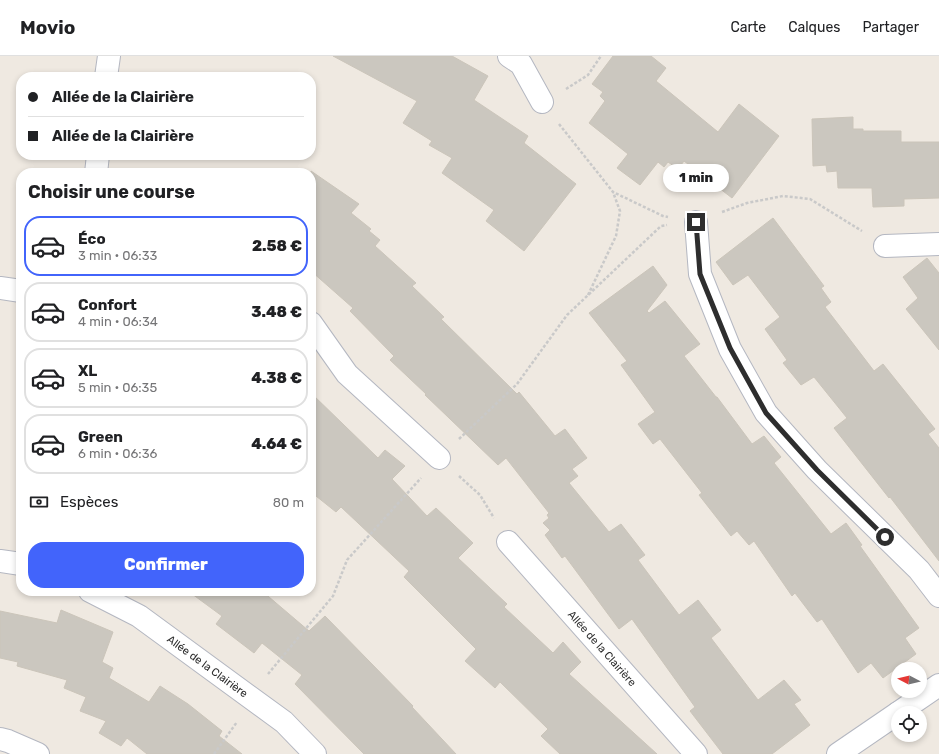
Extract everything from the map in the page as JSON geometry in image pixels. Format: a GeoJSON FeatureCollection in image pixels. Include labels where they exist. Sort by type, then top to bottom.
{"type":"FeatureCollection","features":[{"type":"Feature","properties":{"kind":"street"},"geometry":{"type":"LineString","coordinates":[[107,72],[109,56]]}},
{"type":"Feature","properties":{"kind":"street"},"geometry":{"type":"LineString","coordinates":[[509,56],[521,64],[542,102]]}},
{"type":"Feature","properties":{"kind":"street"},"geometry":{"type":"LineString","coordinates":[[696,222],[700,274],[730,348],[766,413],[817,470],[919,570],[939,596]]}},
{"type":"Feature","properties":{"kind":"street"},"geometry":{"type":"LineString","coordinates":[[885,246],[939,244]]}},
{"type":"Feature","properties":{"kind":"street"},"geometry":{"type":"LineString","coordinates":[[0,288],[16,290]]}},
{"type":"Feature","properties":{"kind":"street"},"geometry":{"type":"LineString","coordinates":[[316,330],[347,374],[439,458]]}},
{"type":"Feature","properties":{"kind":"street","name":"Allée de la Clairière"},"geometry":{"type":"LineString","coordinates":[[508,542],[696,754]]}},
{"type":"Feature","properties":{"kind":"street"},"geometry":{"type":"LineString","coordinates":[[0,561],[16,563]]}},
{"type":"Feature","properties":{"kind":"street","name":"Allée de la Clairière"},"geometry":{"type":"LineString","coordinates":[[100,596],[146,620],[284,722],[315,754]]}},
{"type":"Feature","properties":{"kind":"street"},"geometry":{"type":"LineString","coordinates":[[908,706],[939,685]]}},
{"type":"Feature","properties":{"kind":"street"},"geometry":{"type":"LineString","coordinates":[[838,754],[891,718]]}},
{"type":"Feature","properties":{"kind":"street"},"geometry":{"type":"LineString","coordinates":[[0,738],[8,740],[38,754]]}},
{"type":"Feature","properties":{"kind":"path"},"geometry":{"type":"LineString","coordinates":[[587,297],[616,236],[620,211],[613,192],[542,102],[588,75],[601,56]]}},
{"type":"Feature","properties":{"kind":"path"},"geometry":{"type":"LineString","coordinates":[[613,192],[663,216],[696,222],[747,203],[783,196],[810,199],[885,246]]}},
{"type":"Feature","properties":{"kind":"path"},"geometry":{"type":"LineString","coordinates":[[439,458],[480,495],[508,542]]}},
{"type":"Feature","properties":{"kind":"building"},"geometry":{"type":"Polygon","coordinates":[[[333,56],[452,56],[488,76],[474,100],[528,136],[524,143],[576,184],[524,251],[486,221],[494,210],[442,173],[452,158],[429,145],[432,141],[403,123],[417,101],[333,56]]]}},
{"type":"Feature","properties":{"kind":"building"},"geometry":{"type":"Polygon","coordinates":[[[613,56],[651,56],[666,68],[656,81],[718,132],[739,104],[779,136],[732,198],[684,161],[678,169],[668,162],[664,167],[658,162],[640,185],[617,168],[628,154],[589,123],[605,101],[600,96],[603,92],[592,84],[613,56]]]}},
{"type":"Feature","properties":{"kind":"building"},"geometry":{"type":"Polygon","coordinates":[[[853,117],[853,129],[863,129],[863,131],[901,131],[901,142],[939,142],[939,198],[904,199],[904,206],[873,207],[872,188],[838,188],[837,171],[827,172],[826,165],[813,166],[812,119],[853,117]]]}},
{"type":"Feature","properties":{"kind":"building"},"geometry":{"type":"Polygon","coordinates":[[[316,174],[359,204],[351,213],[371,229],[369,231],[380,240],[375,246],[416,283],[412,286],[444,317],[441,319],[517,394],[519,392],[555,436],[565,429],[587,458],[572,469],[578,476],[569,483],[609,532],[621,524],[645,555],[638,560],[679,615],[698,600],[721,630],[711,638],[758,700],[784,680],[801,700],[794,704],[810,725],[772,754],[723,754],[690,711],[695,707],[632,619],[619,629],[565,556],[562,558],[545,535],[550,530],[543,523],[549,518],[547,515],[549,513],[506,458],[498,465],[425,395],[426,394],[390,360],[394,356],[350,311],[353,308],[316,275],[316,174]]]}},
{"type":"Feature","properties":{"kind":"building"},"geometry":{"type":"Polygon","coordinates":[[[773,218],[824,286],[821,288],[831,302],[825,307],[874,371],[883,364],[935,429],[928,434],[939,448],[939,561],[834,428],[847,418],[814,377],[801,385],[783,363],[787,360],[765,329],[780,317],[748,275],[733,285],[716,262],[773,218]]]}},
{"type":"Feature","properties":{"kind":"building"},"geometry":{"type":"Polygon","coordinates":[[[927,258],[939,273],[939,350],[906,309],[918,298],[903,277],[927,258]]]}},
{"type":"Feature","properties":{"kind":"building"},"geometry":{"type":"Polygon","coordinates":[[[653,266],[667,285],[647,311],[649,313],[665,301],[700,344],[684,356],[752,444],[764,436],[781,457],[774,463],[831,534],[846,523],[862,545],[860,546],[919,628],[905,638],[916,654],[905,662],[891,662],[891,672],[883,678],[871,663],[858,673],[822,619],[817,622],[795,593],[792,596],[754,541],[749,545],[737,531],[731,536],[699,495],[702,493],[660,439],[653,444],[638,424],[655,412],[621,365],[627,361],[589,313],[653,266]]]}},
{"type":"Feature","properties":{"kind":"building"},"geometry":{"type":"Polygon","coordinates":[[[316,398],[378,458],[385,450],[405,466],[392,479],[427,516],[436,508],[473,543],[458,558],[507,604],[504,607],[553,653],[563,642],[581,662],[569,674],[657,754],[560,754],[541,736],[548,729],[500,682],[495,688],[465,661],[476,649],[404,577],[409,571],[341,507],[336,512],[316,496],[316,398]]]}},
{"type":"Feature","properties":{"kind":"building"},"geometry":{"type":"Polygon","coordinates":[[[195,596],[268,596],[309,631],[325,616],[413,706],[412,707],[456,754],[364,754],[295,684],[302,675],[262,643],[254,653],[216,624],[222,616],[195,596]]]}},
{"type":"Feature","properties":{"kind":"building"},"geometry":{"type":"Polygon","coordinates":[[[61,610],[113,632],[102,662],[113,668],[109,678],[149,702],[160,686],[188,704],[222,731],[219,736],[242,754],[147,754],[127,738],[121,746],[99,733],[106,721],[80,711],[86,697],[64,688],[67,680],[17,666],[18,662],[0,658],[0,611],[57,623],[61,610]]]}},
{"type":"Feature","properties":{"kind":"route"},"geometry":{"type":"LineString","coordinates":[[696,222],[700,274],[730,348],[766,413],[817,470],[885,537]]}}]}
